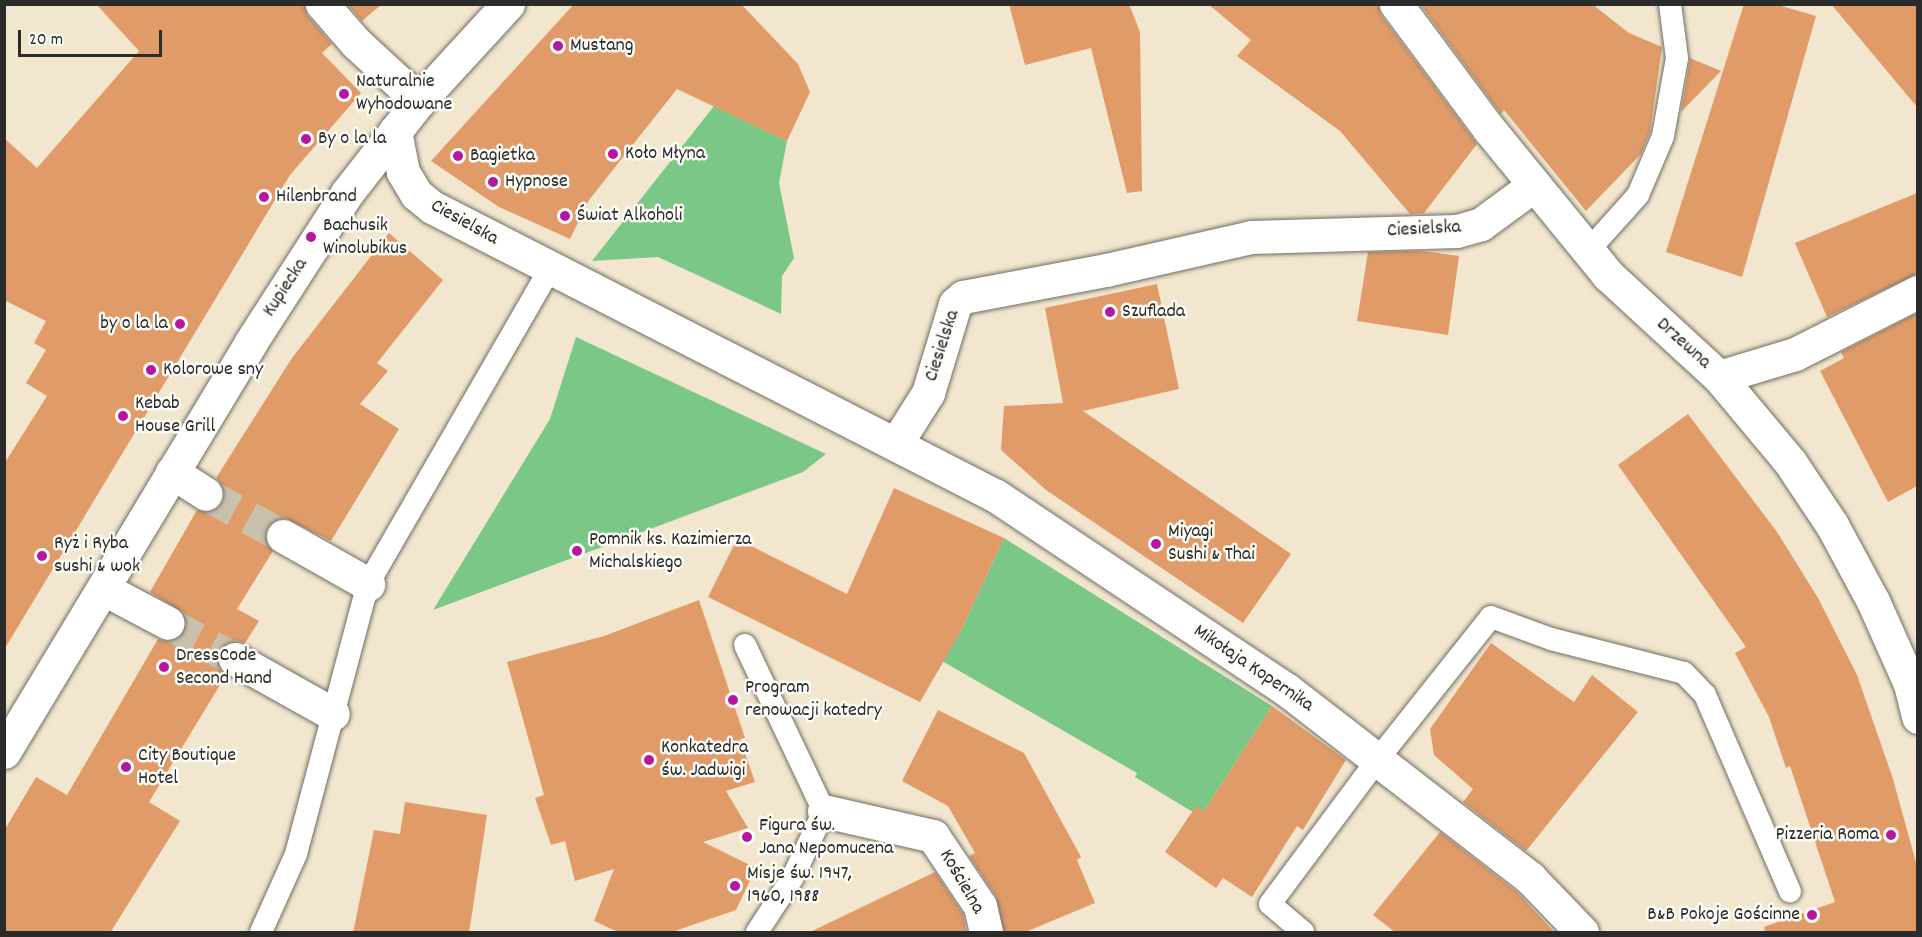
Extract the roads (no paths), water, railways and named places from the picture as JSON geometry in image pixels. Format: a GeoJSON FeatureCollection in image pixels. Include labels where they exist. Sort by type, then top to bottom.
{"type":"FeatureCollection","features":[{"type":"Feature","properties":{"kind":"street"},"geometry":{"type":"LineString","coordinates":[[322,4],[357,43],[419,101]]}},
{"type":"Feature","properties":{"kind":"street","name":"Kupiecka"},"geometry":{"type":"LineString","coordinates":[[4,752],[104,589],[172,472],[314,243],[372,160],[419,101],[508,4]]}},
{"type":"Feature","properties":{"kind":"street","name":"Drzewna"},"geometry":{"type":"LineString","coordinates":[[1396,4],[1534,185],[1608,275],[1719,377],[1790,462],[1832,525],[1873,601],[1910,684],[1917,717]]}},
{"type":"Feature","properties":{"kind":"street","name":"Ciesielska"},"geometry":{"type":"LineString","coordinates":[[395,131],[402,172],[416,194],[432,207],[550,269],[897,442],[928,393],[955,304],[963,297],[1106,270],[1251,237],[1457,231],[1481,224],[1534,185]]}},
{"type":"Feature","properties":{"kind":"street"},"geometry":{"type":"LineString","coordinates":[[1719,377],[1795,354],[1917,292]]}},
{"type":"Feature","properties":{"kind":"street","name":"Mikołaja Kopernika"},"geometry":{"type":"LineString","coordinates":[[897,442],[996,496],[1287,690],[1530,878],[1582,933]]}},
{"type":"Feature","properties":{"kind":"street"},"geometry":{"type":"LineString","coordinates":[[172,472],[206,494]]}},
{"type":"Feature","properties":{"kind":"street"},"geometry":{"type":"LineString","coordinates":[[283,537],[368,584]]}},
{"type":"Feature","properties":{"kind":"street"},"geometry":{"type":"LineString","coordinates":[[104,589],[168,622]]}},
{"type":"Feature","properties":{"kind":"street"},"geometry":{"type":"LineString","coordinates":[[236,660],[333,714]]}},
{"type":"Feature","properties":{"kind":"street","name":"Kościelna"},"geometry":{"type":"LineString","coordinates":[[824,810],[933,836],[980,906],[986,933]]}},
{"type":"Feature","properties":{"kind":"lane"},"geometry":{"type":"LineString","coordinates":[[1588,251],[1638,195],[1663,136],[1677,58],[1670,4]]}},
{"type":"Feature","properties":{"kind":"lane"},"geometry":{"type":"LineString","coordinates":[[261,933],[296,854],[368,584],[550,269]]}},
{"type":"Feature","properties":{"kind":"lane"},"geometry":{"type":"LineString","coordinates":[[1303,933],[1270,904],[1378,759],[1491,617],[1551,639],[1684,673],[1705,695],[1790,891]]}},
{"type":"Feature","properties":{"kind":"lane"},"geometry":{"type":"LineString","coordinates":[[745,645],[824,810],[793,877],[757,933]]}},
{"type":"Feature","properties":{"kind":"tunnel"},"geometry":{"type":"LineString","coordinates":[[206,494],[283,536]]}},
{"type":"Feature","properties":{"kind":"tunnel"},"geometry":{"type":"LineString","coordinates":[[168,623],[235,659]]}},
{"type":"Feature","properties":{"kind":"place","name":"Mustang"},"geometry":{"type":"Point","coordinates":[558,46]}},
{"type":"Feature","properties":{"kind":"place","name":"Naturalnie Wyhodowane"},"geometry":{"type":"Point","coordinates":[344,94]}},
{"type":"Feature","properties":{"kind":"place","name":"By o la la"},"geometry":{"type":"Point","coordinates":[306,139]}},
{"type":"Feature","properties":{"kind":"place","name":"Koło Młyna"},"geometry":{"type":"Point","coordinates":[613,154]}},
{"type":"Feature","properties":{"kind":"place","name":"Bagietka"},"geometry":{"type":"Point","coordinates":[458,156]}},
{"type":"Feature","properties":{"kind":"place","name":"Hypnose"},"geometry":{"type":"Point","coordinates":[493,182]}},
{"type":"Feature","properties":{"kind":"place","name":"Hilenbrand"},"geometry":{"type":"Point","coordinates":[264,197]}},
{"type":"Feature","properties":{"kind":"place","name":"Świat Alkoholi"},"geometry":{"type":"Point","coordinates":[565,216]}},
{"type":"Feature","properties":{"kind":"place","name":"Bachusik Winolubikus"},"geometry":{"type":"Point","coordinates":[311,237]}},
{"type":"Feature","properties":{"kind":"place","name":"Szuflada"},"geometry":{"type":"Point","coordinates":[1110,312]}},
{"type":"Feature","properties":{"kind":"place","name":"by o la la"},"geometry":{"type":"Point","coordinates":[180,324]}},
{"type":"Feature","properties":{"kind":"place","name":"Kolorowe sny"},"geometry":{"type":"Point","coordinates":[151,370]}},
{"type":"Feature","properties":{"kind":"place","name":"Kebab House Grill"},"geometry":{"type":"Point","coordinates":[123,416]}},
{"type":"Feature","properties":{"kind":"place","name":"Miyagi Sushi & Thai"},"geometry":{"type":"Point","coordinates":[1156,544]}},
{"type":"Feature","properties":{"kind":"place","name":"Pomnik ks. Kazimierza Michalskiego"},"geometry":{"type":"Point","coordinates":[577,551]}},
{"type":"Feature","properties":{"kind":"place","name":"Ryż i Ryba sushi & wok"},"geometry":{"type":"Point","coordinates":[42,556]}},
{"type":"Feature","properties":{"kind":"place","name":"DressCode Second Hand"},"geometry":{"type":"Point","coordinates":[164,667]}},
{"type":"Feature","properties":{"kind":"place","name":"Program renowacji katedry"},"geometry":{"type":"Point","coordinates":[733,700]}},
{"type":"Feature","properties":{"kind":"place","name":"Konkatedra św. Jadwigi"},"geometry":{"type":"Point","coordinates":[649,760]}},
{"type":"Feature","properties":{"kind":"place","name":"City Boutique Hotel"},"geometry":{"type":"Point","coordinates":[126,767]}},
{"type":"Feature","properties":{"kind":"place","name":"Pizzeria Roma"},"geometry":{"type":"Point","coordinates":[1891,835]}},
{"type":"Feature","properties":{"kind":"place","name":"Figura św. Jana Nepomucena"},"geometry":{"type":"Point","coordinates":[747,837]}},
{"type":"Feature","properties":{"kind":"place","name":"Misje św. 1947, 1960, 1988"},"geometry":{"type":"Point","coordinates":[735,886]}},
{"type":"Feature","properties":{"kind":"place","name":"B&B Pokoje Gościnne"},"geometry":{"type":"Point","coordinates":[1812,915]}}]}
